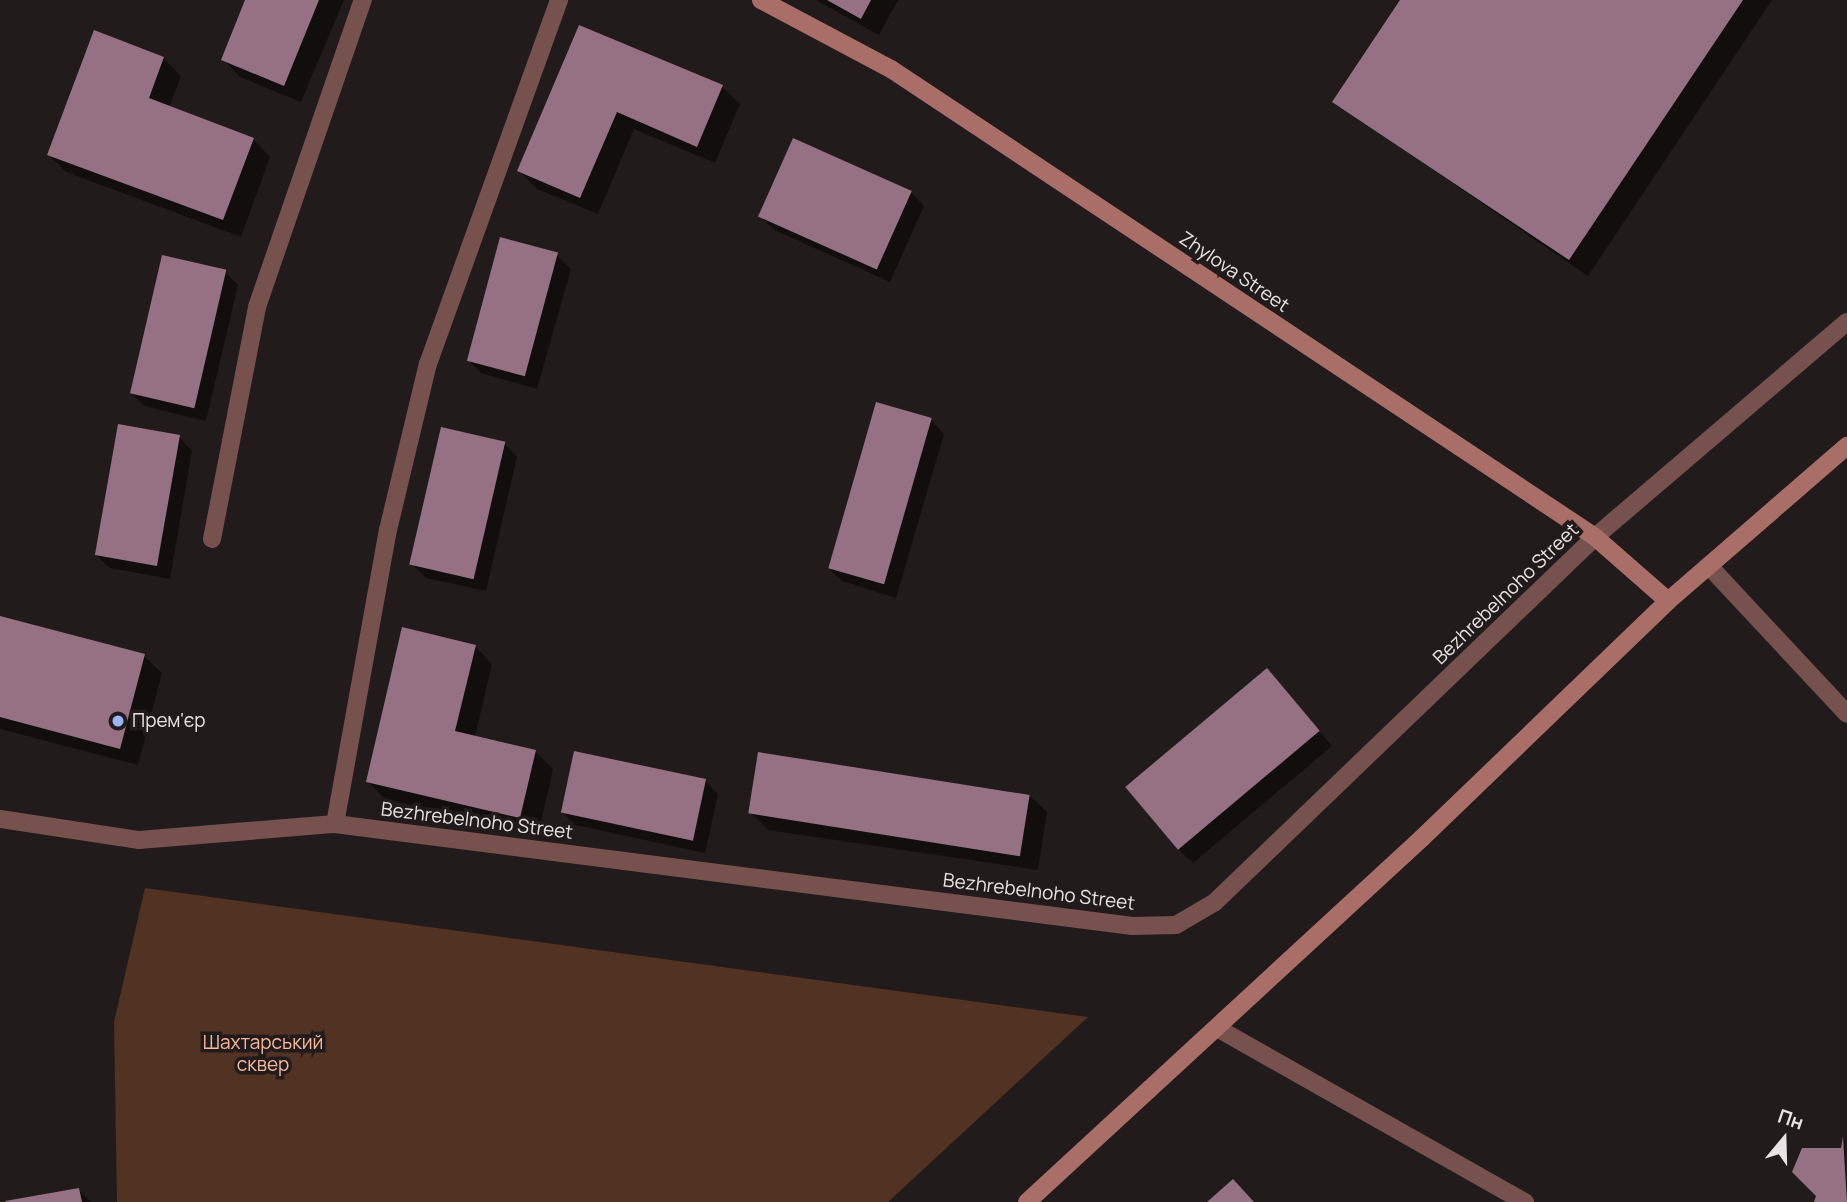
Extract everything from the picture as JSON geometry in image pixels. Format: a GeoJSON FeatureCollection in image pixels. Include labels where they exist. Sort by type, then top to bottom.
{"type":"FeatureCollection","features":[{"type":"Feature","properties":{"kind":"main road","name":"Zhylova Street"},"geometry":{"type":"LineString","coordinates":[[761,0],[891,69],[1595,537],[1668,601]]}},
{"type":"Feature","properties":{"kind":"main road"},"geometry":{"type":"LineString","coordinates":[[1027,1202],[1217,1028],[1668,601],[1847,446]]}},
{"type":"Feature","properties":{"kind":"street"},"geometry":{"type":"LineString","coordinates":[[212,539],[257,307],[363,0]]}},
{"type":"Feature","properties":{"kind":"street"},"geometry":{"type":"LineString","coordinates":[[335,824],[388,530],[428,364],[559,0]]}},
{"type":"Feature","properties":{"kind":"street","name":"Bezhrebelnoho Street"},"geometry":{"type":"LineString","coordinates":[[0,820],[139,840],[335,824],[1132,926],[1176,925],[1215,902],[1595,537],[1847,322]]}},
{"type":"Feature","properties":{"kind":"street"},"geometry":{"type":"LineString","coordinates":[[1709,566],[1847,714]]}},
{"type":"Feature","properties":{"kind":"street"},"geometry":{"type":"LineString","coordinates":[[1217,1028],[1525,1202]]}},
{"type":"Feature","properties":{"kind":"green space","name":"Шахтарський сквер"},"geometry":{"type":"Polygon","coordinates":[[[145,888],[1088,1017],[888,1202],[117,1202],[114,1022],[145,888]]]}},
{"type":"Feature","properties":{"kind":"building"},"geometry":{"type":"Polygon","coordinates":[[[245,0],[319,0],[284,86],[221,60],[245,0]]]}},
{"type":"Feature","properties":{"kind":"building"},"geometry":{"type":"Polygon","coordinates":[[[827,0],[871,0],[861,19],[827,0]]]}},
{"type":"Feature","properties":{"kind":"building"},"geometry":{"type":"Polygon","coordinates":[[[1400,0],[1743,0],[1569,260],[1332,102],[1400,0]]]}},
{"type":"Feature","properties":{"kind":"building"},"geometry":{"type":"Polygon","coordinates":[[[579,25],[723,85],[697,147],[617,112],[580,198],[517,171],[579,25]]]}},
{"type":"Feature","properties":{"kind":"building"},"geometry":{"type":"Polygon","coordinates":[[[94,30],[164,57],[149,98],[254,138],[223,220],[47,155],[94,30]]]}},
{"type":"Feature","properties":{"kind":"building"},"geometry":{"type":"Polygon","coordinates":[[[793,138],[912,191],[877,269],[758,217],[793,138]]]}},
{"type":"Feature","properties":{"kind":"building"},"geometry":{"type":"Polygon","coordinates":[[[500,237],[558,253],[525,376],[467,361],[500,237]]]}},
{"type":"Feature","properties":{"kind":"building"},"geometry":{"type":"Polygon","coordinates":[[[162,255],[226,270],[194,408],[130,393],[162,255]]]}},
{"type":"Feature","properties":{"kind":"building"},"geometry":{"type":"Polygon","coordinates":[[[876,402],[932,418],[884,584],[828,568],[876,402]]]}},
{"type":"Feature","properties":{"kind":"building"},"geometry":{"type":"Polygon","coordinates":[[[118,424],[180,435],[157,566],[95,555],[118,424]]]}},
{"type":"Feature","properties":{"kind":"building"},"geometry":{"type":"Polygon","coordinates":[[[441,427],[505,442],[474,579],[409,564],[441,427]]]}},
{"type":"Feature","properties":{"kind":"building"},"geometry":{"type":"Polygon","coordinates":[[[0,616],[145,654],[120,749],[0,717],[0,616]]]}},
{"type":"Feature","properties":{"kind":"building"},"geometry":{"type":"Polygon","coordinates":[[[402,627],[476,645],[455,731],[536,750],[520,818],[366,782],[402,627]]]}},
{"type":"Feature","properties":{"kind":"building"},"geometry":{"type":"Polygon","coordinates":[[[1267,668],[1320,731],[1178,850],[1125,787],[1267,668]]]}},
{"type":"Feature","properties":{"kind":"building"},"geometry":{"type":"Polygon","coordinates":[[[574,751],[706,779],[693,841],[561,813],[574,751]]]}},
{"type":"Feature","properties":{"kind":"building"},"geometry":{"type":"Polygon","coordinates":[[[758,752],[1030,795],[1020,856],[748,813],[758,752]]]}},
{"type":"Feature","properties":{"kind":"building"},"geometry":{"type":"Polygon","coordinates":[[[1843,1136],[1847,1202],[1814,1202],[1816,1196],[1792,1172],[1802,1148],[1841,1148],[1843,1136]]]}},
{"type":"Feature","properties":{"kind":"building"},"geometry":{"type":"Polygon","coordinates":[[[1233,1179],[1254,1202],[1207,1202],[1233,1179]]]}},
{"type":"Feature","properties":{"kind":"building"},"geometry":{"type":"Polygon","coordinates":[[[79,1188],[82,1202],[5,1201],[79,1188]]]}},
{"type":"Feature","properties":{"kind":"place","name":"Прем'єр"},"geometry":{"type":"Point","coordinates":[118,721]}}]}
